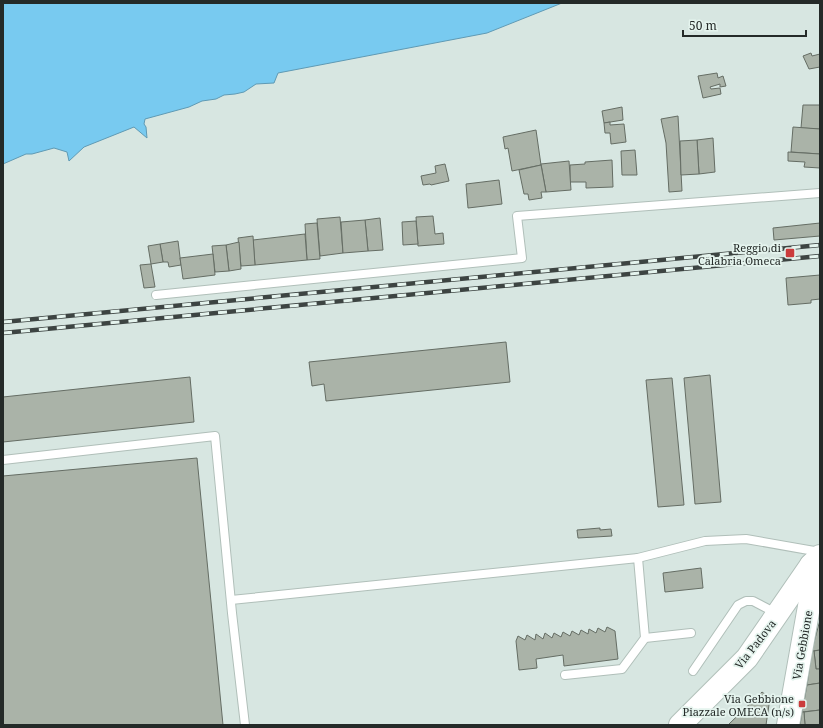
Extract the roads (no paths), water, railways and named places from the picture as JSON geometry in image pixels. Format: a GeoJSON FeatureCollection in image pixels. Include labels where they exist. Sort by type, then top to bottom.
{"type":"FeatureCollection","features":[{"type":"Feature","properties":{"kind":"street","name":"Via Padova"},"geometry":{"type":"LineString","coordinates":[[680,725],[747,658],[817,558]]}},
{"type":"Feature","properties":{"kind":"street","name":"Via Gebbione"},"geometry":{"type":"LineString","coordinates":[[788,725],[817,558]]}},
{"type":"Feature","properties":{"kind":"lane"},"geometry":{"type":"LineString","coordinates":[[156,295],[522,258],[517,216],[820,193]]}},
{"type":"Feature","properties":{"kind":"lane"},"geometry":{"type":"LineString","coordinates":[[3,460],[215,436],[245,725]]}},
{"type":"Feature","properties":{"kind":"lane"},"geometry":{"type":"LineString","coordinates":[[231,600],[638,558],[705,541],[746,539],[817,558]]}},
{"type":"Feature","properties":{"kind":"lane"},"geometry":{"type":"LineString","coordinates":[[565,675],[622,669],[645,638],[638,558]]}},
{"type":"Feature","properties":{"kind":"lane"},"geometry":{"type":"LineString","coordinates":[[693,671],[738,606],[746,601],[752,601],[779,614]]}},
{"type":"Feature","properties":{"kind":"lane"},"geometry":{"type":"LineString","coordinates":[[645,638],[691,633]]}},
{"type":"Feature","properties":{"kind":"water"},"geometry":{"type":"Polygon","coordinates":[[[3,3],[562,3],[487,33],[278,73],[274,83],[256,84],[244,92],[224,95],[216,99],[202,101],[189,107],[145,119],[144,124],[146,127],[147,138],[134,127],[84,147],[69,161],[67,152],[54,148],[32,154],[26,154],[3,164],[3,3]]]}},
{"type":"Feature","properties":{"kind":"railway"},"geometry":{"type":"LineString","coordinates":[[3,322],[820,245]]}},
{"type":"Feature","properties":{"kind":"railway"},"geometry":{"type":"LineString","coordinates":[[3,333],[820,256]]}},
{"type":"Feature","properties":{"kind":"place","name":"Reggio di Calabria Omeca"},"geometry":{"type":"Point","coordinates":[790,253]}},
{"type":"Feature","properties":{"kind":"place","name":"Via Gebbione Piazzale OMECA (n/s)"},"geometry":{"type":"Point","coordinates":[802,704]}}]}
